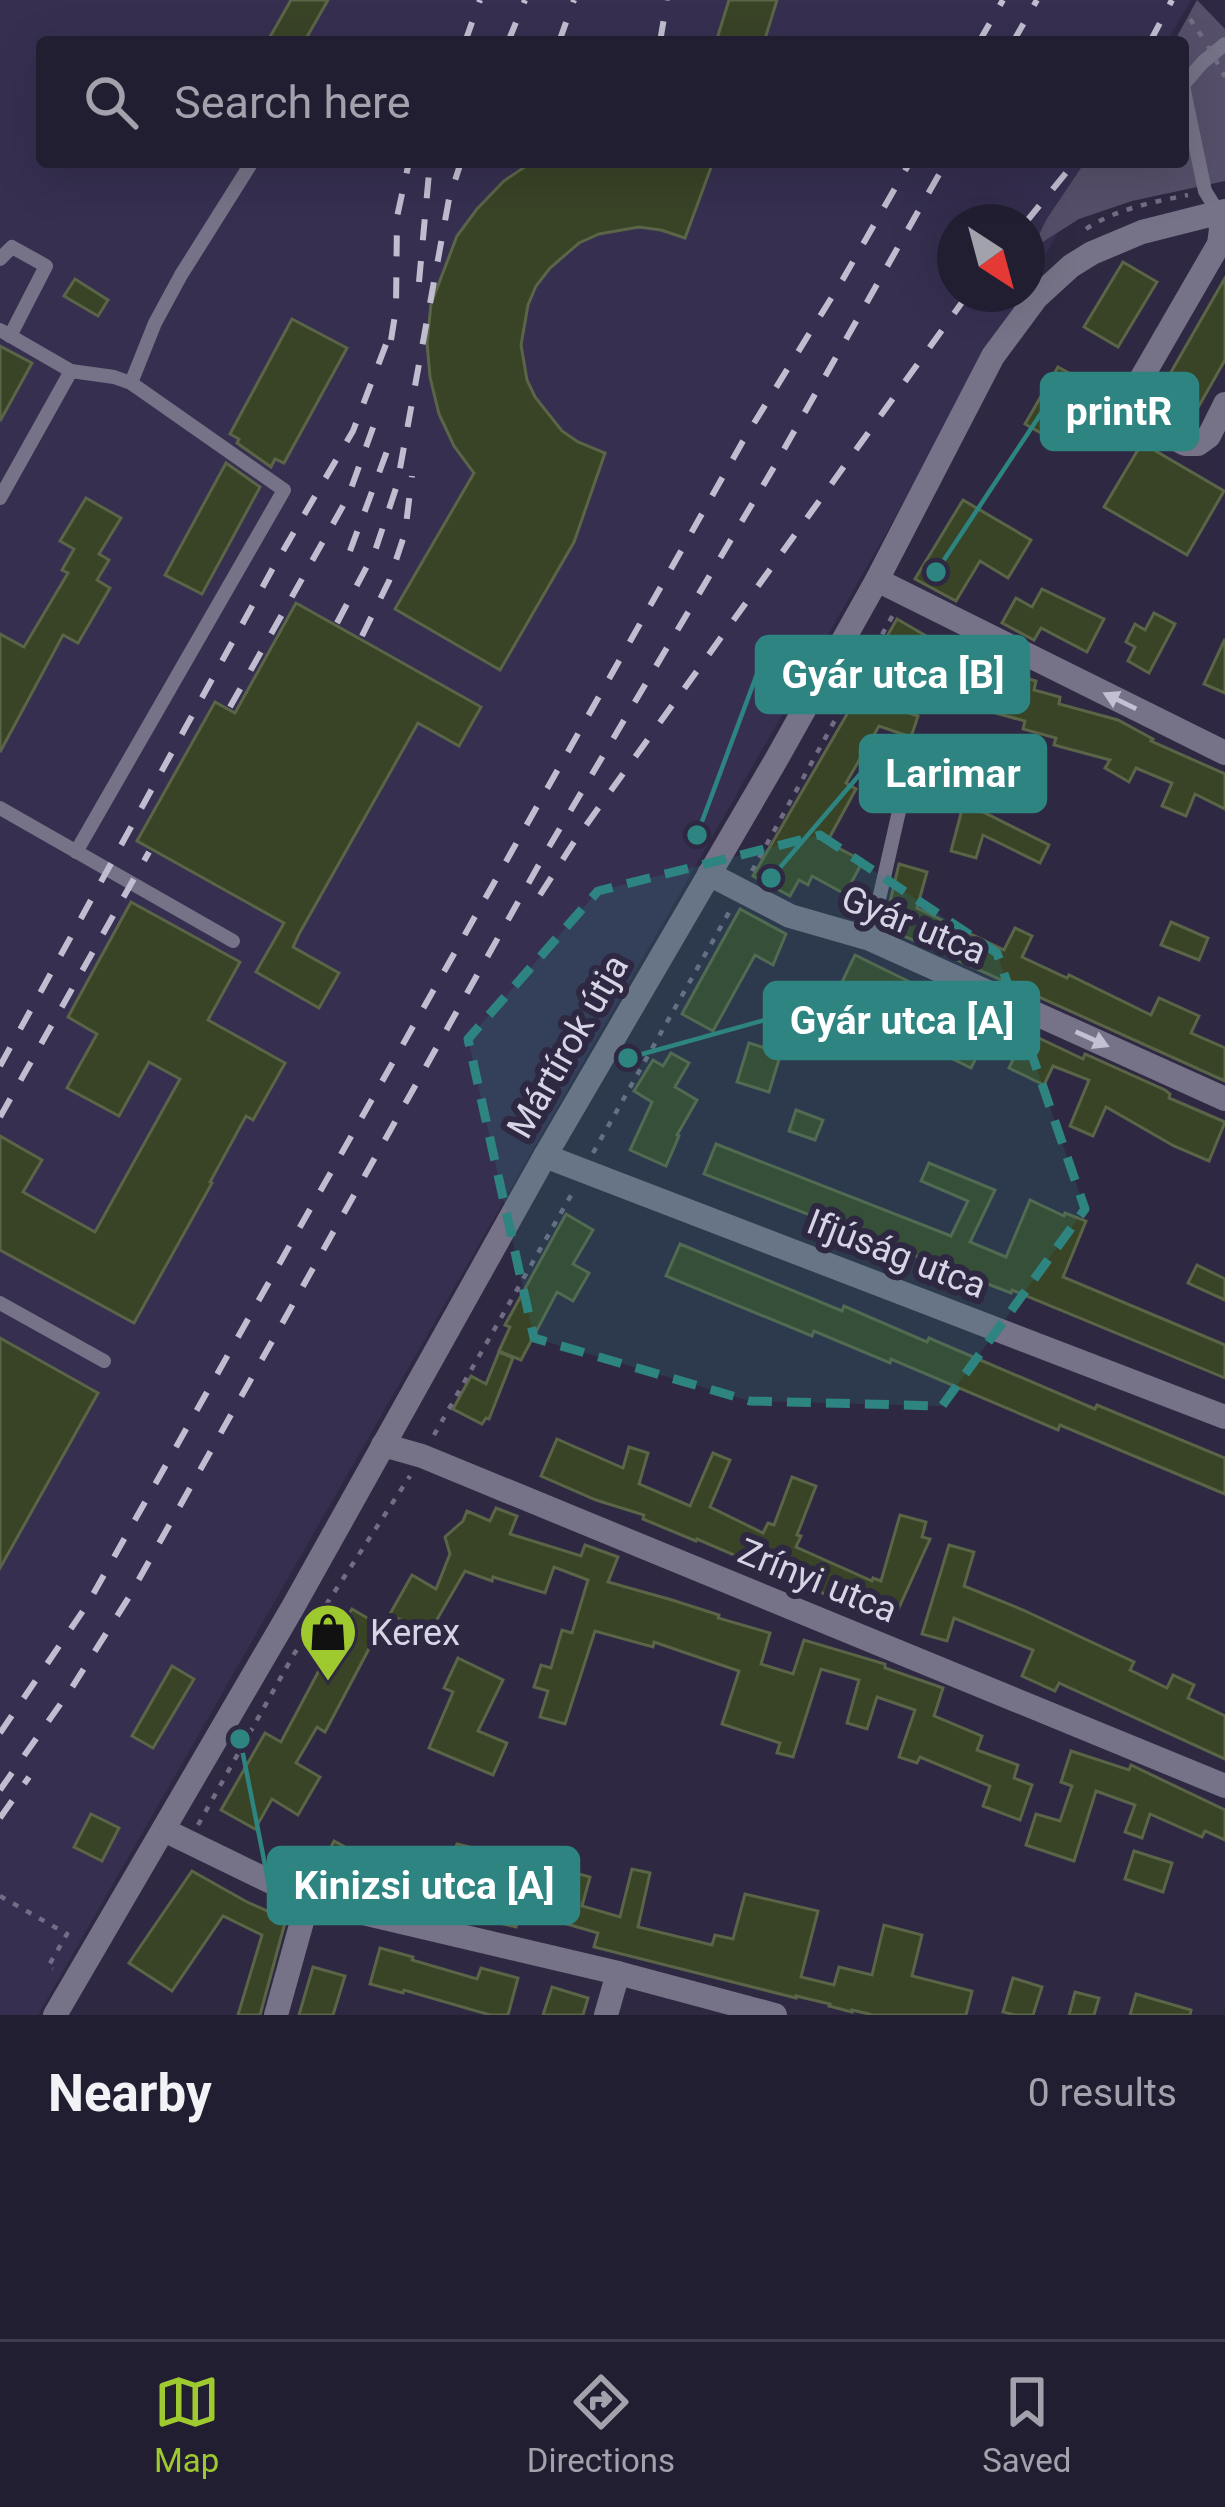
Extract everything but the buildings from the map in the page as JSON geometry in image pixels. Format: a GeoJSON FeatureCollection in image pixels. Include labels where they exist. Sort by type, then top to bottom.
{"type":"FeatureCollection","features":[{"type":"Feature","properties":{"kind":"street"},"geometry":{"type":"LineString","coordinates":[[1221,212],[1219,244],[1134,391],[1131,406],[1140,420],[1185,444],[1209,436],[1225,404]]}},
{"type":"Feature","properties":{"kind":"street","name":"Mártírok útja"},"geometry":{"type":"LineString","coordinates":[[55,2015],[293,1607],[544,1156],[887,585],[993,356],[1036,298],[1071,266],[1114,242],[1221,212]]}},
{"type":"Feature","properties":{"kind":"street"},"geometry":{"type":"LineString","coordinates":[[887,585],[1225,753]]}},
{"type":"Feature","properties":{"kind":"street","name":"Gyár utca"},"geometry":{"type":"LineString","coordinates":[[710,874],[790,916],[870,939],[1225,1099]]}},
{"type":"Feature","properties":{"kind":"street","name":"Ifjúság utca"},"geometry":{"type":"LineString","coordinates":[[544,1156],[1225,1417]]}},
{"type":"Feature","properties":{"kind":"street","name":"Zrínyi utca"},"geometry":{"type":"LineString","coordinates":[[382,1445],[422,1456],[1225,1786]]}},
{"type":"Feature","properties":{"kind":"street"},"geometry":{"type":"LineString","coordinates":[[164,1829],[308,1900],[775,2015]]}},
{"type":"Feature","properties":{"kind":"street"},"geometry":{"type":"LineString","coordinates":[[275,2015],[308,1900]]}},
{"type":"Feature","properties":{"kind":"street"},"geometry":{"type":"LineString","coordinates":[[606,2015],[618,1973]]}},
{"type":"Feature","properties":{"kind":"lane"},"geometry":{"type":"LineString","coordinates":[[1189,78],[1225,44]]}},
{"type":"Feature","properties":{"kind":"lane"},"geometry":{"type":"LineString","coordinates":[[1189,114],[1205,191],[1221,212]]}},
{"type":"Feature","properties":{"kind":"lane"},"geometry":{"type":"LineString","coordinates":[[131,383],[181,275],[248,168]]}},
{"type":"Feature","properties":{"kind":"lane"},"geometry":{"type":"LineString","coordinates":[[0,259],[13,247],[46,266],[5,333],[71,371],[131,383],[284,490],[76,852]]}},
{"type":"Feature","properties":{"kind":"lane"},"geometry":{"type":"LineString","coordinates":[[0,498],[71,371]]}},
{"type":"Feature","properties":{"kind":"lane"},"geometry":{"type":"LineString","coordinates":[[870,939],[902,798]]}},
{"type":"Feature","properties":{"kind":"lane"},"geometry":{"type":"LineString","coordinates":[[0,808],[233,941]]}},
{"type":"Feature","properties":{"kind":"lane"},"geometry":{"type":"LineString","coordinates":[[0,1303],[104,1361]]}},
{"type":"Feature","properties":{"kind":"path"},"geometry":{"type":"LineString","coordinates":[[1190,19],[1225,77]]}},
{"type":"Feature","properties":{"kind":"path"},"geometry":{"type":"LineString","coordinates":[[188,1843],[295,1654],[422,1456],[696,972],[896,609],[887,585]]}},
{"type":"Feature","properties":{"kind":"path"},"geometry":{"type":"LineString","coordinates":[[0,1896],[61,1931]]}},
{"type":"Feature","properties":{"kind":"highlighted area"},"geometry":{"type":"Polygon","coordinates":[[[820,835],[997,953],[1085,1209],[942,1406],[750,1401],[534,1338],[468,1039],[598,891],[820,835]]]}},
{"type":"Feature","properties":{"kind":"shaded area"},"geometry":{"type":"Polygon","coordinates":[[[0,0],[1191,0],[1170,36],[36,36],[36,168],[1096,168],[1045,256],[1045,204],[937,204],[937,312],[1013,312],[38,2015],[0,2015],[0,0]]]}},
{"type":"Feature","properties":{"kind":"shaded area"},"geometry":{"type":"Polygon","coordinates":[[[1197,0],[1225,29],[1225,181],[1132,201],[1079,219],[1045,240],[1046,220],[1081,168],[1189,168],[1189,36],[1177,36],[1197,0]]]}},
{"type":"Feature","properties":{"kind":"railway"},"geometry":{"type":"LineString","coordinates":[[467,36],[480,0]]}},
{"type":"Feature","properties":{"kind":"railway"},"geometry":{"type":"LineString","coordinates":[[510,36],[525,0]]}},
{"type":"Feature","properties":{"kind":"railway"},"geometry":{"type":"LineString","coordinates":[[561,36],[574,0]]}},
{"type":"Feature","properties":{"kind":"railway"},"geometry":{"type":"LineString","coordinates":[[661,36],[667,0]]}},
{"type":"Feature","properties":{"kind":"railway"},"geometry":{"type":"LineString","coordinates":[[982,36],[1003,0]]}},
{"type":"Feature","properties":{"kind":"railway"},"geometry":{"type":"LineString","coordinates":[[1016,36],[1037,0]]}},
{"type":"Feature","properties":{"kind":"railway"},"geometry":{"type":"LineString","coordinates":[[1153,36],[1172,0]]}},
{"type":"Feature","properties":{"kind":"railway"},"geometry":{"type":"LineString","coordinates":[[391,340],[397,217],[408,168]]}},
{"type":"Feature","properties":{"kind":"railway"},"geometry":{"type":"LineString","coordinates":[[419,282],[429,168]]}},
{"type":"Feature","properties":{"kind":"railway"},"geometry":{"type":"LineString","coordinates":[[337,623],[375,551],[397,485],[449,199],[459,168]]}},
{"type":"Feature","properties":{"kind":"railway"},"geometry":{"type":"LineString","coordinates":[[0,1733],[87,1605],[743,441],[907,168]]}},
{"type":"Feature","properties":{"kind":"railway"},"geometry":{"type":"LineString","coordinates":[[0,1790],[129,1597],[546,852],[774,467],[943,168]]}},
{"type":"Feature","properties":{"kind":"railway"},"geometry":{"type":"LineString","coordinates":[[1041,204],[1070,168]]}},
{"type":"Feature","properties":{"kind":"railway"},"geometry":{"type":"LineString","coordinates":[[540,895],[955,312]]}},
{"type":"Feature","properties":{"kind":"railway"},"geometry":{"type":"LineString","coordinates":[[0,1066],[353,431],[393,326]]}},
{"type":"Feature","properties":{"kind":"railway"},"geometry":{"type":"LineString","coordinates":[[230,707],[348,497],[379,411]]}},
{"type":"Feature","properties":{"kind":"railway"},"geometry":{"type":"LineString","coordinates":[[350,551],[393,435]]}},
{"type":"Feature","properties":{"kind":"railway"},"geometry":{"type":"LineString","coordinates":[[362,636],[389,581],[405,533],[412,476]]}},
{"type":"Feature","properties":{"kind":"railway"},"geometry":{"type":"LineString","coordinates":[[0,1117],[149,852]]}},
{"type":"Feature","properties":{"kind":"railway"},"geometry":{"type":"LineString","coordinates":[[0,1818],[29,1777]]}},
{"type":"Feature","properties":{"kind":"place","name":"printR"},"geometry":{"type":"Point","coordinates":[936,572]}},
{"type":"Feature","properties":{"kind":"place","name":"Gyár utca [B]"},"geometry":{"type":"Point","coordinates":[697,835]}},
{"type":"Feature","properties":{"kind":"place","name":"Larimar"},"geometry":{"type":"Point","coordinates":[771,878]}},
{"type":"Feature","properties":{"kind":"place","name":"Gyár utca [A]"},"geometry":{"type":"Point","coordinates":[628,1058]}},
{"type":"Feature","properties":{"kind":"place","name":"Kerex"},"geometry":{"type":"Point","coordinates":[328,1683]}},
{"type":"Feature","properties":{"kind":"place","name":"Kinizsi utca [A]"},"geometry":{"type":"Point","coordinates":[240,1739]}}]}
